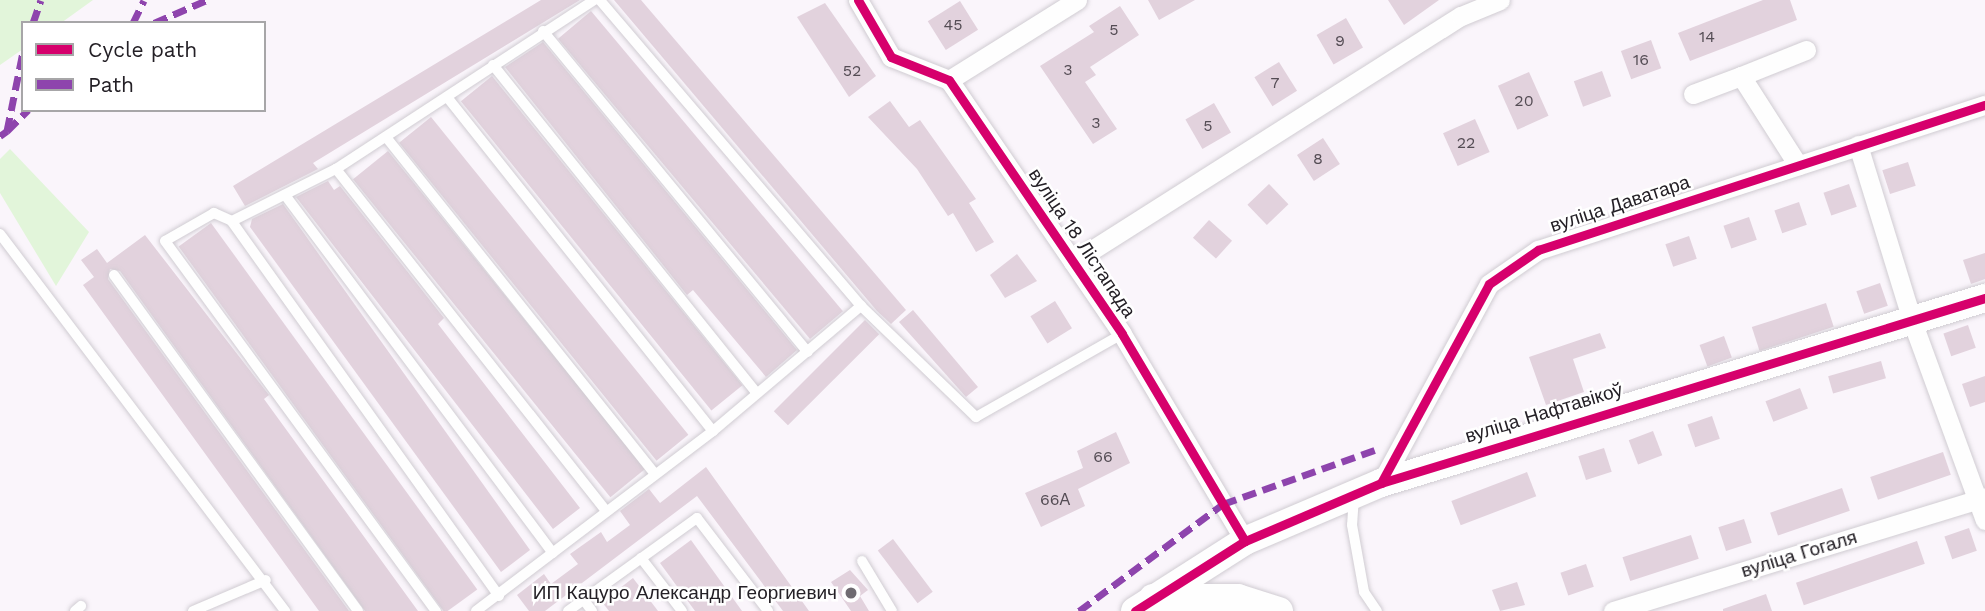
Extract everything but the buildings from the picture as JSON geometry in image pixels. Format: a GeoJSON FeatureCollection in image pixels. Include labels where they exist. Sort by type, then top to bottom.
{"type":"FeatureCollection","features":[{"type":"Feature","properties":{"kind":"street"},"geometry":{"type":"LineString","coordinates":[[858,0],[891,57],[949,80],[1077,0]]}},
{"type":"Feature","properties":{"kind":"street","name":"вуліца 18 Лістапада"},"geometry":{"type":"LineString","coordinates":[[1073,262],[1456,8],[1500,0]]}},
{"type":"Feature","properties":{"kind":"street"},"geometry":{"type":"LineString","coordinates":[[1693,94],[1806,50]]}},
{"type":"Feature","properties":{"kind":"street"},"geometry":{"type":"LineString","coordinates":[[1741,76],[1798,165]]}},
{"type":"Feature","properties":{"kind":"street","name":"вуліца 18 Лістапада"},"geometry":{"type":"LineString","coordinates":[[949,80],[1122,334],[1245,541]]}},
{"type":"Feature","properties":{"kind":"street","name":"вуліца Даватара"},"geometry":{"type":"LineString","coordinates":[[1381,483],[1489,284],[1538,250],[1985,105]]}},
{"type":"Feature","properties":{"kind":"street"},"geometry":{"type":"LineString","coordinates":[[1858,145],[1912,321],[1981,498],[1985,520]]}},
{"type":"Feature","properties":{"kind":"street","name":"вуліца Нафтавікоў"},"geometry":{"type":"LineString","coordinates":[[1144,604],[1245,541],[1381,483],[1985,298]]}},
{"type":"Feature","properties":{"kind":"street","name":"вуліца Гогаля"},"geometry":{"type":"LineString","coordinates":[[1613,611],[1981,498]]}},
{"type":"Feature","properties":{"kind":"street"},"geometry":{"type":"LineString","coordinates":[[1144,604],[1241,605],[1279,611]]}},
{"type":"Feature","properties":{"kind":"lane"},"geometry":{"type":"LineString","coordinates":[[232,221],[336,169],[594,0]]}},
{"type":"Feature","properties":{"kind":"lane"},"geometry":{"type":"LineString","coordinates":[[600,0],[861,306],[976,417],[1122,334]]}},
{"type":"Feature","properties":{"kind":"lane"},"geometry":{"type":"LineString","coordinates":[[543,31],[808,352]]}},
{"type":"Feature","properties":{"kind":"lane"},"geometry":{"type":"LineString","coordinates":[[493,65],[755,391]]}},
{"type":"Feature","properties":{"kind":"lane"},"geometry":{"type":"LineString","coordinates":[[447,97],[713,431]]}},
{"type":"Feature","properties":{"kind":"lane"},"geometry":{"type":"LineString","coordinates":[[386,137],[654,473]]}},
{"type":"Feature","properties":{"kind":"lane"},"geometry":{"type":"LineString","coordinates":[[336,169],[606,511]]}},
{"type":"Feature","properties":{"kind":"lane"},"geometry":{"type":"LineString","coordinates":[[285,195],[553,553]]}},
{"type":"Feature","properties":{"kind":"lane"},"geometry":{"type":"LineString","coordinates":[[436,611],[165,240],[214,213],[232,221],[499,596]]}},
{"type":"Feature","properties":{"kind":"lane"},"geometry":{"type":"LineString","coordinates":[[0,234],[266,580],[285,611]]}},
{"type":"Feature","properties":{"kind":"lane"},"geometry":{"type":"LineString","coordinates":[[114,275],[358,611]]}},
{"type":"Feature","properties":{"kind":"lane"},"geometry":{"type":"LineString","coordinates":[[476,611],[499,596],[654,473],[713,431],[755,391],[808,352],[861,306]]}},
{"type":"Feature","properties":{"kind":"lane"},"geometry":{"type":"LineString","coordinates":[[1354,493],[1352,525],[1362,578],[1377,611]]}},
{"type":"Feature","properties":{"kind":"lane"},"geometry":{"type":"LineString","coordinates":[[568,611],[697,518],[768,611]]}},
{"type":"Feature","properties":{"kind":"lane"},"geometry":{"type":"LineString","coordinates":[[641,558],[682,611]]}},
{"type":"Feature","properties":{"kind":"lane"},"geometry":{"type":"LineString","coordinates":[[862,561],[892,611]]}},
{"type":"Feature","properties":{"kind":"lane"},"geometry":{"type":"LineString","coordinates":[[193,611],[266,580]]}},
{"type":"Feature","properties":{"kind":"lane"},"geometry":{"type":"LineString","coordinates":[[583,599],[592,611]]}},
{"type":"Feature","properties":{"kind":"green space"},"geometry":{"type":"Polygon","coordinates":[[[0,0],[93,0],[64,21],[21,21],[21,50],[0,65],[0,0]]]}},
{"type":"Feature","properties":{"kind":"green space"},"geometry":{"type":"Polygon","coordinates":[[[10,149],[89,232],[56,286],[0,193],[0,159],[10,149]]]}},
{"type":"Feature","properties":{"kind":"marked path"},"geometry":{"type":"LineString","coordinates":[[34,21],[41,0]]}},
{"type":"Feature","properties":{"kind":"marked path"},"geometry":{"type":"LineString","coordinates":[[134,21],[144,0]]}},
{"type":"Feature","properties":{"kind":"marked path"},"geometry":{"type":"LineString","coordinates":[[159,21],[207,0]]}},
{"type":"Feature","properties":{"kind":"marked path"},"geometry":{"type":"LineString","coordinates":[[0,136],[7,131],[21,62]]}},
{"type":"Feature","properties":{"kind":"marked path"},"geometry":{"type":"LineString","coordinates":[[7,131],[26,112]]}},
{"type":"Feature","properties":{"kind":"marked path"},"geometry":{"type":"LineString","coordinates":[[1079,611],[1223,504],[1375,450]]}},
{"type":"Feature","properties":{"kind":"cycle path"},"geometry":{"type":"LineString","coordinates":[[858,0],[891,57],[949,80],[1122,334],[1245,541]]}},
{"type":"Feature","properties":{"kind":"cycle path"},"geometry":{"type":"LineString","coordinates":[[1381,483],[1489,284],[1538,250],[1985,105]]}},
{"type":"Feature","properties":{"kind":"cycle path"},"geometry":{"type":"LineString","coordinates":[[1135,611],[1245,541],[1381,483],[1985,298]]}},
{"type":"Feature","properties":{"kind":"place","name":"ИП Кацуро Александр Георгиевич"},"geometry":{"type":"Point","coordinates":[851,593]}}]}
